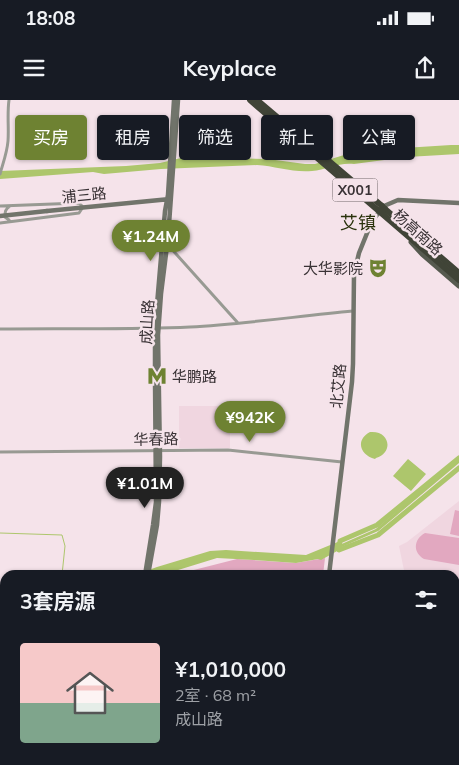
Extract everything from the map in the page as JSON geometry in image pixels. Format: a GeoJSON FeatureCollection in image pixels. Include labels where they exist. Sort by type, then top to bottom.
{"type":"FeatureCollection","features":[{"type":"Feature","properties":{"kind":"highway","name":"杨高南路"},"geometry":{"type":"LineString","coordinates":[[248,100],[459,280]]}},
{"type":"Feature","properties":{"kind":"highway","name":"杨高南路"},"geometry":{"type":"LineString","coordinates":[[258,100],[459,272]]}},
{"type":"Feature","properties":{"kind":"main road","name":"成山路"},"geometry":{"type":"LineString","coordinates":[[172,156],[174,100]]}},
{"type":"Feature","properties":{"kind":"main road","name":"成山路"},"geometry":{"type":"LineString","coordinates":[[148,570],[156,502],[158,451],[156,328],[178,100]]}},
{"type":"Feature","properties":{"kind":"main road","name":"杨高南路"},"geometry":{"type":"LineString","coordinates":[[248,100],[459,286]]}},
{"type":"Feature","properties":{"kind":"main road","name":"杨高南路"},"geometry":{"type":"LineString","coordinates":[[258,100],[340,168],[459,272]]}},
{"type":"Feature","properties":{"kind":"main road","name":"成山路"},"geometry":{"type":"LineString","coordinates":[[156,328],[168,244],[169,199]]}},
{"type":"Feature","properties":{"kind":"main road","name":"浦三路"},"geometry":{"type":"LineString","coordinates":[[0,216],[169,199]]}},
{"type":"Feature","properties":{"kind":"main road"},"geometry":{"type":"LineString","coordinates":[[384,206],[398,200],[459,203]]}},
{"type":"Feature","properties":{"kind":"main road","name":"北艾路"},"geometry":{"type":"LineString","coordinates":[[330,570],[353,372],[353,280],[356,261],[372,221],[384,206]]}},
{"type":"Feature","properties":{"kind":"street"},"geometry":{"type":"LineString","coordinates":[[0,174],[8,141],[9,100]]}},
{"type":"Feature","properties":{"kind":"street"},"geometry":{"type":"LineString","coordinates":[[0,206],[79,203],[83,207],[79,213],[0,223]]}},
{"type":"Feature","properties":{"kind":"street"},"geometry":{"type":"LineString","coordinates":[[10,206],[5,211],[5,217],[7,220],[12,221]]}},
{"type":"Feature","properties":{"kind":"street"},"geometry":{"type":"LineString","coordinates":[[168,244],[238,324]]}},
{"type":"Feature","properties":{"kind":"street"},"geometry":{"type":"LineString","coordinates":[[0,329],[156,328],[238,324],[313,314],[353,311]]}},
{"type":"Feature","properties":{"kind":"street","name":"华春路"},"geometry":{"type":"LineString","coordinates":[[0,452],[228,450],[342,462]]}},
{"type":"Feature","properties":{"kind":"shaded area"},"geometry":{"type":"Polygon","coordinates":[[[459,145],[459,154],[415,157],[415,147],[459,145]]]}},
{"type":"Feature","properties":{"kind":"shaded area"},"geometry":{"type":"Polygon","coordinates":[[[343,155],[343,160],[384,160],[343,164],[312,171],[298,171],[257,165],[161,169],[104,174],[93,172],[0,179],[0,171],[126,166],[160,163],[179,158],[179,160],[261,159],[315,164],[333,160],[343,155]]]}},
{"type":"Feature","properties":{"kind":"shaded area"},"geometry":{"type":"Polygon","coordinates":[[[179,406],[230,406],[230,448],[179,448],[179,406]]]}},
{"type":"Feature","properties":{"kind":"shaded area"},"geometry":{"type":"Polygon","coordinates":[[[370,432],[377,432],[387,442],[385,452],[375,459],[366,454],[361,447],[362,439],[370,432]]]}},
{"type":"Feature","properties":{"kind":"shaded area"},"geometry":{"type":"Polygon","coordinates":[[[408,459],[426,474],[411,491],[393,476],[408,459]]]}},
{"type":"Feature","properties":{"kind":"shaded area"},"geometry":{"type":"Polygon","coordinates":[[[459,501],[459,570],[404,570],[399,546],[407,542],[459,501]]]}},
{"type":"Feature","properties":{"kind":"shaded area"},"geometry":{"type":"Polygon","coordinates":[[[455,510],[459,511],[459,536],[450,534],[455,510]]]}},
{"type":"Feature","properties":{"kind":"shaded area"},"geometry":{"type":"Polygon","coordinates":[[[425,533],[459,538],[459,565],[424,559],[420,556],[416,546],[421,536],[425,533]]]}},
{"type":"Feature","properties":{"kind":"shaded area"},"geometry":{"type":"Polygon","coordinates":[[[340,541],[339,550],[321,560],[296,563],[217,558],[178,570],[149,570],[210,551],[226,550],[306,555],[340,541]]]}},
{"type":"Feature","properties":{"kind":"shaded area"},"geometry":{"type":"Polygon","coordinates":[[[325,558],[324,570],[194,570],[237,559],[296,563],[325,558]]]}},
{"type":"Feature","properties":{"kind":"waterway"},"geometry":{"type":"LineString","coordinates":[[459,458],[377,525],[340,541],[339,550],[378,535],[459,468]]}},
{"type":"Feature","properties":{"kind":"waterway"},"geometry":{"type":"LineString","coordinates":[[336,548],[377,530],[459,461]]}},
{"type":"Feature","properties":{"kind":"waterway"},"geometry":{"type":"LineString","coordinates":[[0,533],[62,535],[65,546],[63,570]]}},
{"type":"Feature","properties":{"kind":"place","name":"大华影院"},"geometry":{"type":"Point","coordinates":[378,268]}},
{"type":"Feature","properties":{"kind":"place","name":"华鹏路"},"geometry":{"type":"Point","coordinates":[157,376]}},
{"type":"Feature","properties":{"kind":"district","name":"艾镇"},"geometry":{"type":"Point","coordinates":[358,222]}}]}
